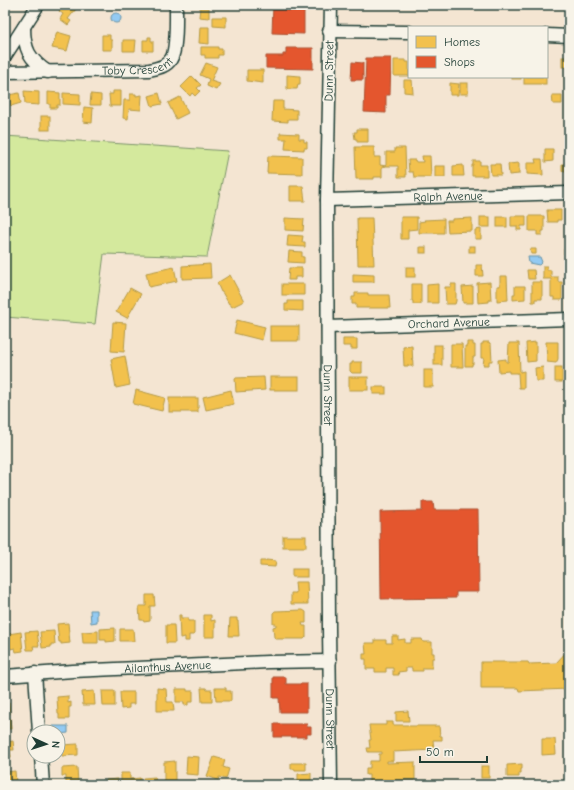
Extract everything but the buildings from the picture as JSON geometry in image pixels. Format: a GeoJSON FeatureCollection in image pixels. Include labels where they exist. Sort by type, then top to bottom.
{"type":"FeatureCollection","features":[{"type":"Feature","properties":{"kind":"street"},"geometry":{"type":"LineString","coordinates":[[5,56],[38,5]]}},
{"type":"Feature","properties":{"kind":"street","name":"Toby Crescent"},"geometry":{"type":"LineString","coordinates":[[5,72],[149,70],[163,67],[171,59],[174,53],[176,35],[176,5]]}},
{"type":"Feature","properties":{"kind":"street","name":"Dunn Street"},"geometry":{"type":"LineString","coordinates":[[331,5],[329,31],[327,200],[331,785]]}},
{"type":"Feature","properties":{"kind":"street"},"geometry":{"type":"LineString","coordinates":[[24,27],[24,42],[29,55],[38,65],[48,72]]}},
{"type":"Feature","properties":{"kind":"street"},"geometry":{"type":"LineString","coordinates":[[329,31],[408,32]]}},
{"type":"Feature","properties":{"kind":"street"},"geometry":{"type":"LineString","coordinates":[[548,35],[569,36]]}},
{"type":"Feature","properties":{"kind":"street","name":"Ralph Avenue"},"geometry":{"type":"LineString","coordinates":[[327,200],[569,193]]}},
{"type":"Feature","properties":{"kind":"street","name":"Orchard Avenue"},"geometry":{"type":"LineString","coordinates":[[328,326],[569,319]]}},
{"type":"Feature","properties":{"kind":"street","name":"Ailanthus Avenue"},"geometry":{"type":"LineString","coordinates":[[5,676],[35,673],[268,662],[330,661]]}},
{"type":"Feature","properties":{"kind":"street"},"geometry":{"type":"LineString","coordinates":[[35,673],[38,724]]}},
{"type":"Feature","properties":{"kind":"street"},"geometry":{"type":"LineString","coordinates":[[42,764],[43,785]]}},
{"type":"Feature","properties":{"kind":"green space"},"geometry":{"type":"Polygon","coordinates":[[[5,136],[228,151],[207,257],[104,254],[95,324],[5,317],[5,136]]]}},
{"type":"Feature","properties":{"kind":"water"},"geometry":{"type":"Polygon","coordinates":[[[116,13],[121,18],[116,23],[111,18],[116,13]]]}},
{"type":"Feature","properties":{"kind":"water"},"geometry":{"type":"Polygon","coordinates":[[[528,257],[540,257],[542,262],[539,265],[529,263],[528,257]]]}},
{"type":"Feature","properties":{"kind":"water"},"geometry":{"type":"Polygon","coordinates":[[[90,610],[97,610],[97,622],[91,623],[90,610]]]}},
{"type":"Feature","properties":{"kind":"water"},"geometry":{"type":"Polygon","coordinates":[[[66,726],[68,726],[68,733],[66,733],[66,726]]]}}]}
